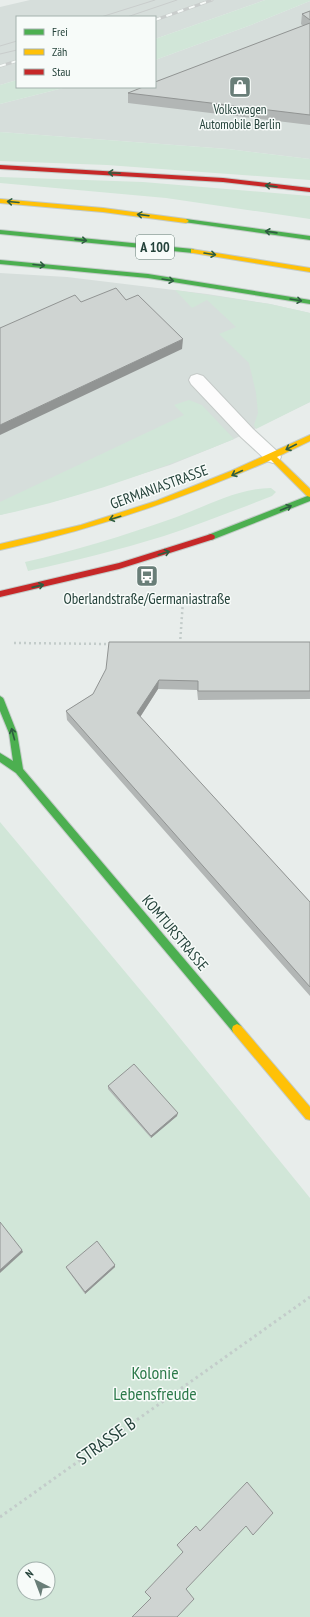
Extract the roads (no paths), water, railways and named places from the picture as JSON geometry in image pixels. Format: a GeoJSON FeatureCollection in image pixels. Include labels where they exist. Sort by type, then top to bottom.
{"type":"FeatureCollection","features":[{"type":"Feature","properties":{"kind":"main road"},"geometry":{"type":"LineString","coordinates":[[0,167],[223,180],[310,190]]}},
{"type":"Feature","properties":{"kind":"main road","name":"A 100"},"geometry":{"type":"LineString","coordinates":[[0,201],[103,210],[310,238]]}},
{"type":"Feature","properties":{"kind":"main road","name":"A 100"},"geometry":{"type":"LineString","coordinates":[[0,232],[194,251],[310,270]]}},
{"type":"Feature","properties":{"kind":"main road"},"geometry":{"type":"LineString","coordinates":[[0,262],[148,276],[310,302]]}},
{"type":"Feature","properties":{"kind":"main road","name":"GERMANIASTRASSE"},"geometry":{"type":"LineString","coordinates":[[0,547],[74,531],[130,513],[228,477],[273,457],[310,438]]}},
{"type":"Feature","properties":{"kind":"main road"},"geometry":{"type":"LineString","coordinates":[[273,457],[310,494]]}},
{"type":"Feature","properties":{"kind":"main road"},"geometry":{"type":"LineString","coordinates":[[0,594],[92,573],[177,549],[266,517],[310,498]]}},
{"type":"Feature","properties":{"kind":"main road"},"geometry":{"type":"LineString","coordinates":[[0,700],[13,733],[19,770]]}},
{"type":"Feature","properties":{"kind":"main road","name":"KOMTURSTRASSE"},"geometry":{"type":"LineString","coordinates":[[0,757],[19,770],[310,1115]]}},
{"type":"Feature","properties":{"kind":"lane"},"geometry":{"type":"LineString","coordinates":[[196,380],[247,433],[273,457]]}},
{"type":"Feature","properties":{"kind":"tram line"},"geometry":{"type":"LineString","coordinates":[[104,16],[155,0]]}},
{"type":"Feature","properties":{"kind":"tram line"},"geometry":{"type":"LineString","coordinates":[[130,16],[177,0]]}},
{"type":"Feature","properties":{"kind":"tram line"},"geometry":{"type":"LineString","coordinates":[[0,46],[16,41]]}},
{"type":"Feature","properties":{"kind":"tram line"},"geometry":{"type":"LineString","coordinates":[[0,54],[16,50]]}},
{"type":"Feature","properties":{"kind":"railway"},"geometry":{"type":"LineString","coordinates":[[156,20],[212,0]]}},
{"type":"Feature","properties":{"kind":"railway"},"geometry":{"type":"LineString","coordinates":[[0,66],[16,61]]}},
{"type":"Feature","properties":{"kind":"place","name":"Volkswagen Automobile Berlin"},"geometry":{"type":"Point","coordinates":[240,87]}},
{"type":"Feature","properties":{"kind":"place","name":"Oberlandstraße/Germaniastraße"},"geometry":{"type":"Point","coordinates":[147,576]}},
{"type":"Feature","properties":{"kind":"park label","name":"Kolonie Lebensfreude"},"geometry":{"type":"Point","coordinates":[155,1383]}}]}
